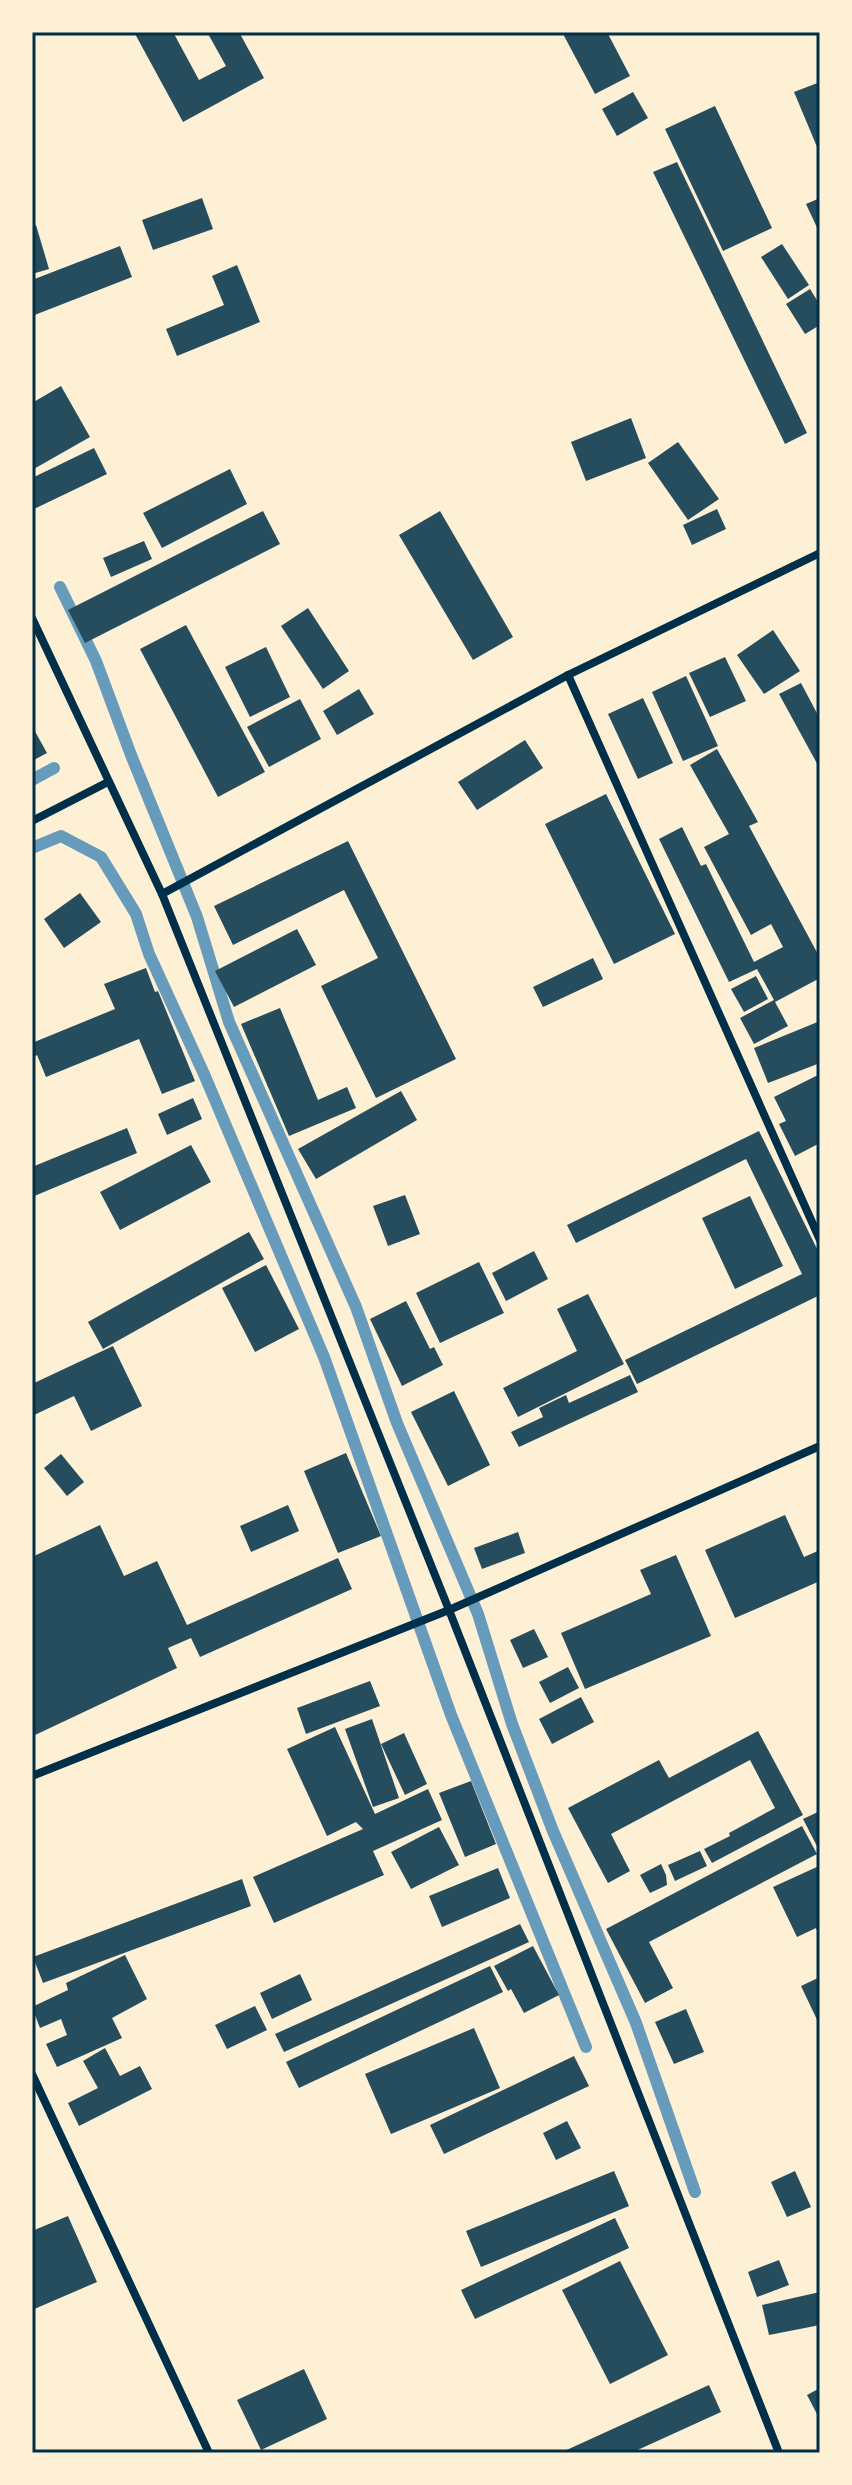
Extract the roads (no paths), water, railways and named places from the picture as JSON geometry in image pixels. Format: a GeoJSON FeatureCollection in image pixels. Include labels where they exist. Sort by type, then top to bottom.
{"type":"FeatureCollection","features":[{"type":"Feature","properties":{"kind":"street"},"geometry":{"type":"LineString","coordinates":[[162,894],[568,675],[820,553]]}},
{"type":"Feature","properties":{"kind":"street"},"geometry":{"type":"LineString","coordinates":[[32,618],[162,894],[449,1610],[779,2453]]}},
{"type":"Feature","properties":{"kind":"street"},"geometry":{"type":"LineString","coordinates":[[568,675],[820,1240]]}},
{"type":"Feature","properties":{"kind":"street"},"geometry":{"type":"LineString","coordinates":[[32,821],[108,782]]}},
{"type":"Feature","properties":{"kind":"street"},"geometry":{"type":"LineString","coordinates":[[32,1776],[449,1610],[820,1446]]}},
{"type":"Feature","properties":{"kind":"street"},"geometry":{"type":"LineString","coordinates":[[32,2074],[209,2453]]}},
{"type":"Feature","properties":{"kind":"waterway"},"geometry":{"type":"LineString","coordinates":[[60,587],[96,661],[197,917],[229,1022],[356,1307],[397,1423],[478,1614],[512,1724],[553,1831],[636,2023],[695,2192]]}},
{"type":"Feature","properties":{"kind":"waterway"},"geometry":{"type":"LineString","coordinates":[[32,780],[54,768]]}},
{"type":"Feature","properties":{"kind":"waterway"},"geometry":{"type":"LineString","coordinates":[[32,848],[61,836],[101,857],[136,914],[149,954],[204,1074],[324,1357],[451,1715],[586,2047]]}}]}
